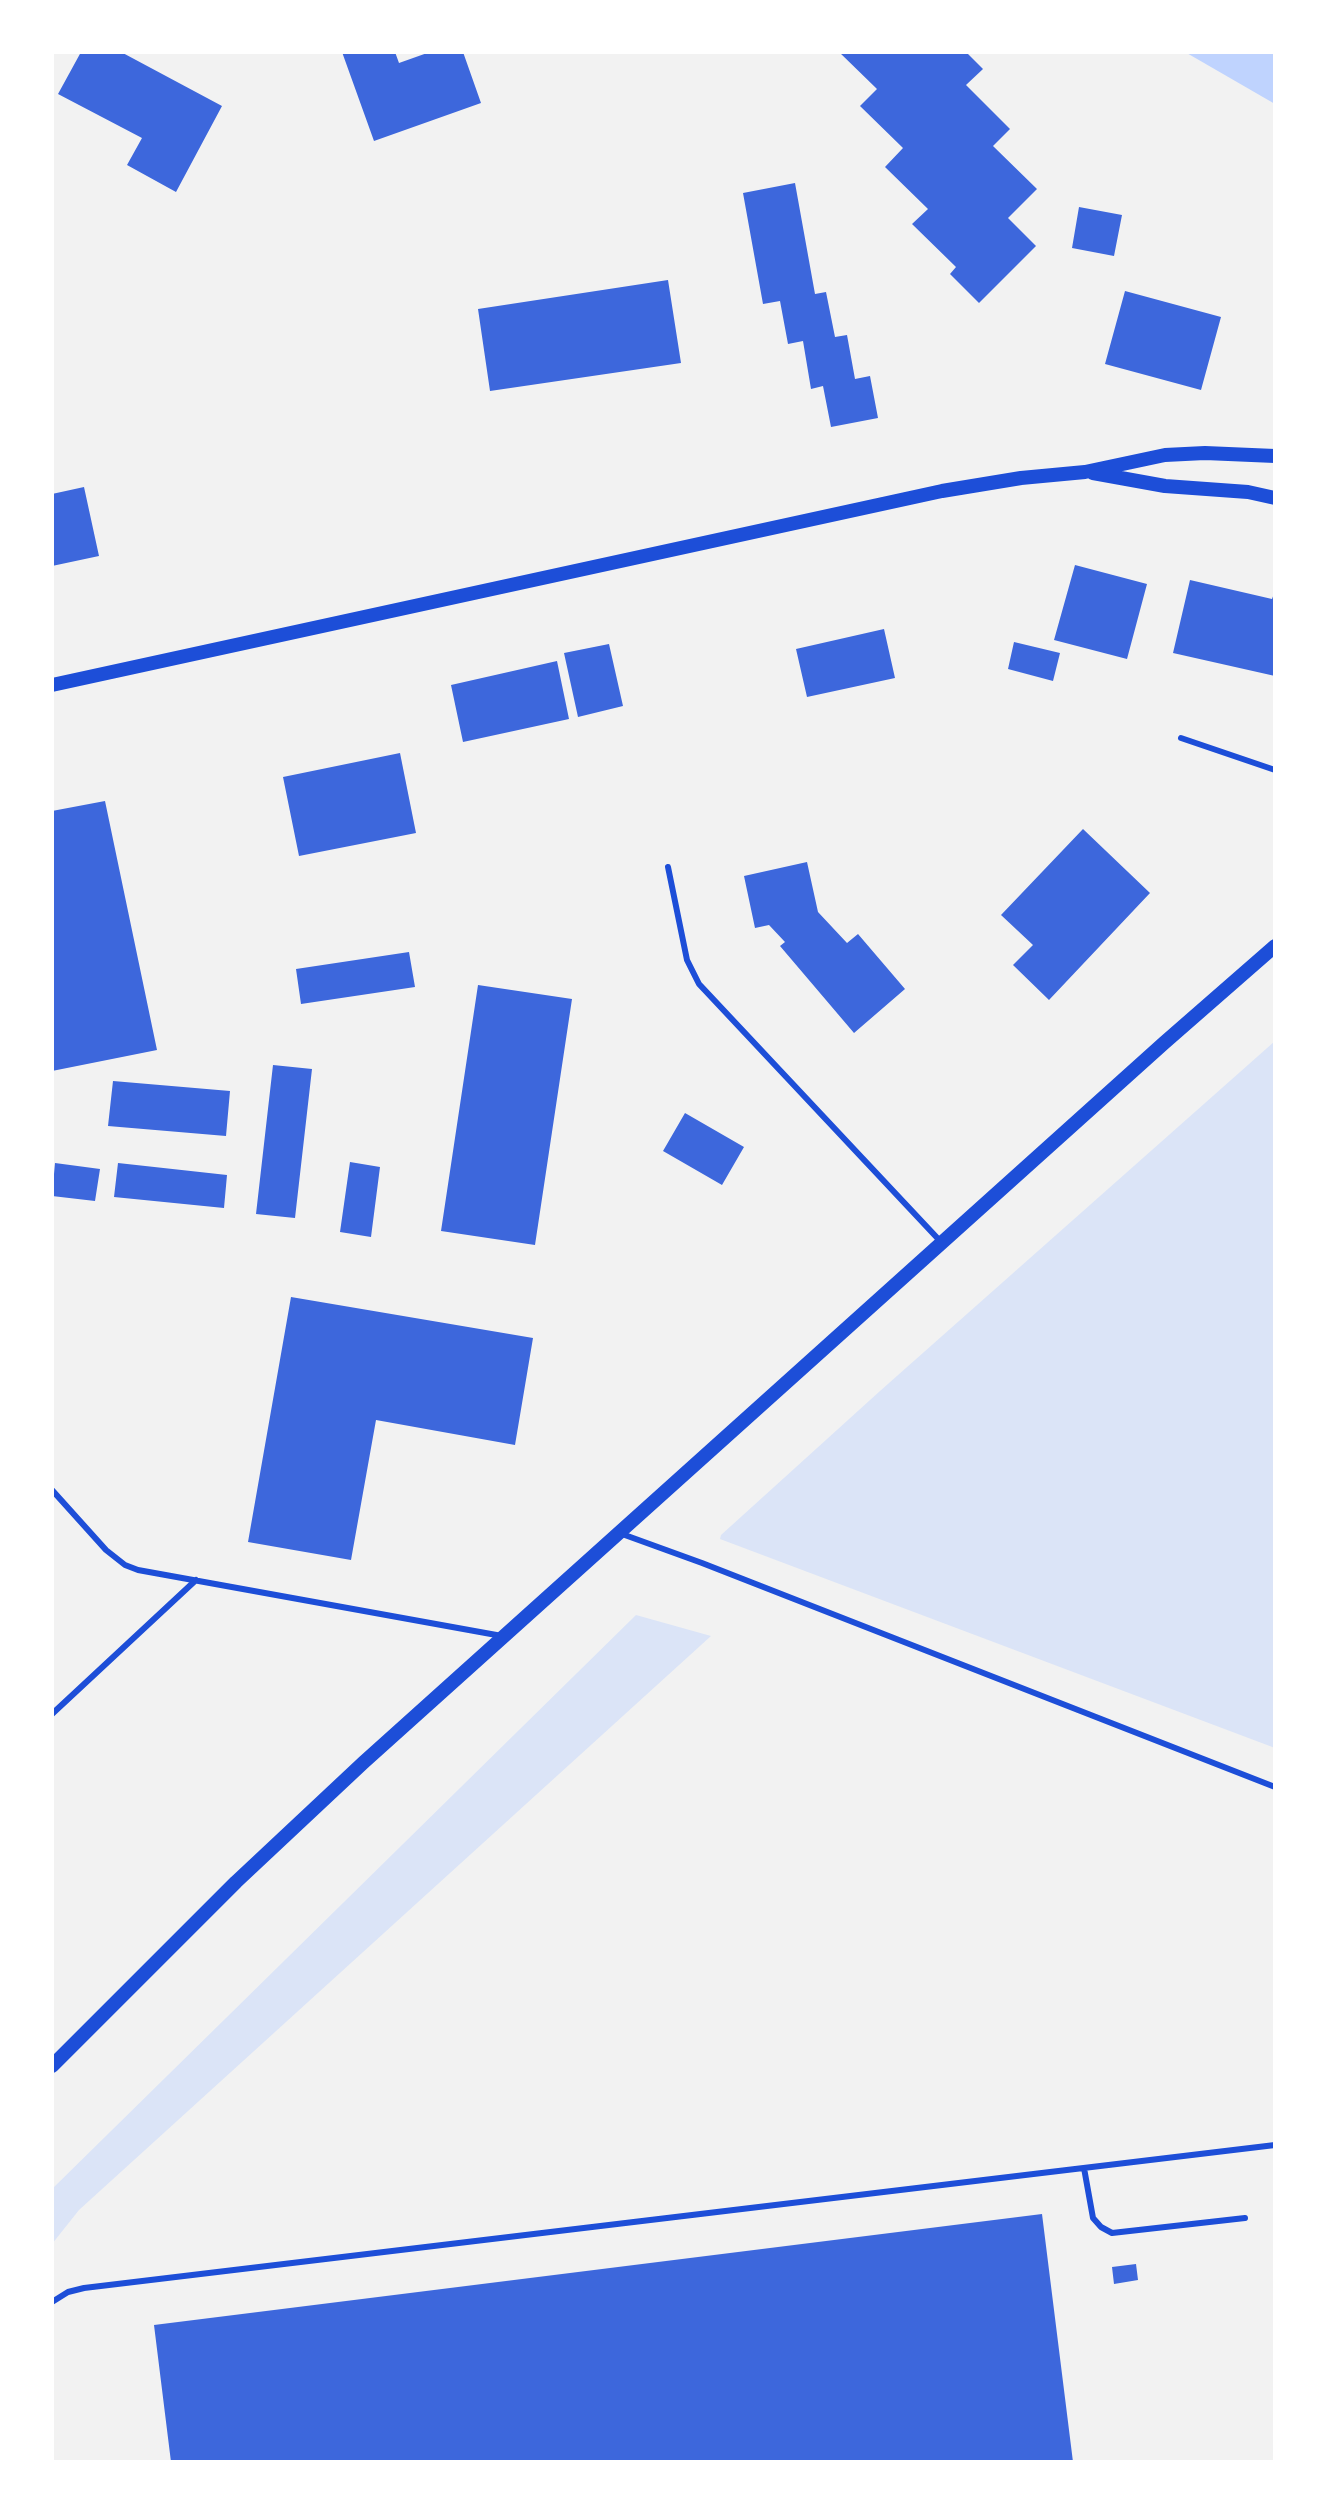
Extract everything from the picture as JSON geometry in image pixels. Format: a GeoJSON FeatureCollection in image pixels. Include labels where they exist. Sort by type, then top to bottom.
{"type":"FeatureCollection","features":[{"type":"Feature","properties":{"kind":"street"},"geometry":{"type":"LineString","coordinates":[[52,685],[942,491],[1021,478],[1085,472],[1165,455],[1275,456]]}},
{"type":"Feature","properties":{"kind":"street"},"geometry":{"type":"LineString","coordinates":[[1085,472],[1165,486],[1248,492],[1275,498]]}},
{"type":"Feature","properties":{"kind":"street"},"geometry":{"type":"LineString","coordinates":[[52,2066],[236,1882],[502,1636],[1275,946]]}},
{"type":"Feature","properties":{"kind":"lane"},"geometry":{"type":"LineString","coordinates":[[1181,738],[1275,770]]}},
{"type":"Feature","properties":{"kind":"lane"},"geometry":{"type":"LineString","coordinates":[[668,867],[687,960],[699,984],[942,1243]]}},
{"type":"Feature","properties":{"kind":"lane"},"geometry":{"type":"LineString","coordinates":[[52,1490],[106,1550],[125,1565],[152,1573],[502,1636]]}},
{"type":"Feature","properties":{"kind":"lane"},"geometry":{"type":"LineString","coordinates":[[618,1533],[1275,1787]]}},
{"type":"Feature","properties":{"kind":"lane"},"geometry":{"type":"LineString","coordinates":[[52,1714],[196,1580]]}},
{"type":"Feature","properties":{"kind":"lane"},"geometry":{"type":"LineString","coordinates":[[52,2302],[68,2292],[84,2288],[1275,2145]]}},
{"type":"Feature","properties":{"kind":"lane"},"geometry":{"type":"LineString","coordinates":[[1084,2168],[1093,2218],[1112,2233],[1245,2218]]}},
{"type":"Feature","properties":{"kind":"shaded area"},"geometry":{"type":"Polygon","coordinates":[[[1275,1041],[1275,1748],[720,1539],[880,1391],[1275,1041]]]}},
{"type":"Feature","properties":{"kind":"shaded area"},"geometry":{"type":"Polygon","coordinates":[[[636,1615],[711,1636],[79,2210],[52,2244],[52,2189],[636,1615]]]}},
{"type":"Feature","properties":{"kind":"water"},"geometry":{"type":"Polygon","coordinates":[[[1185,52],[1275,52],[1275,104],[1185,52]]]}},
{"type":"Feature","properties":{"kind":"building"},"geometry":{"type":"Polygon","coordinates":[[[81,52],[121,52],[222,106],[176,192],[127,165],[142,138],[58,94],[81,52]]]}},
{"type":"Feature","properties":{"kind":"building"},"geometry":{"type":"Polygon","coordinates":[[[342,52],[395,52],[399,63],[430,52],[463,52],[481,103],[374,141],[342,52]]]}},
{"type":"Feature","properties":{"kind":"building"},"geometry":{"type":"Polygon","coordinates":[[[839,52],[966,52],[983,69],[966,85],[1010,129],[993,146],[1037,189],[1008,218],[1036,246],[979,303],[950,274],[956,267],[912,224],[928,209],[885,167],[903,148],[860,106],[877,89],[839,52]]]}},
{"type":"Feature","properties":{"kind":"building"},"geometry":{"type":"Polygon","coordinates":[[[795,183],[815,294],[826,292],[835,337],[847,335],[855,379],[870,376],[878,418],[831,427],[823,386],[811,389],[803,341],[788,344],[780,301],[763,304],[743,193],[795,183]]]}},
{"type":"Feature","properties":{"kind":"building"},"geometry":{"type":"Polygon","coordinates":[[[1079,207],[1122,215],[1114,256],[1072,248],[1079,207]]]}},
{"type":"Feature","properties":{"kind":"building"},"geometry":{"type":"Polygon","coordinates":[[[668,280],[681,363],[490,391],[478,309],[668,280]]]}},
{"type":"Feature","properties":{"kind":"building"},"geometry":{"type":"Polygon","coordinates":[[[1125,291],[1221,317],[1201,390],[1105,364],[1125,291]]]}},
{"type":"Feature","properties":{"kind":"building"},"geometry":{"type":"Polygon","coordinates":[[[84,487],[99,556],[52,566],[52,494],[84,487]]]}},
{"type":"Feature","properties":{"kind":"building"},"geometry":{"type":"Polygon","coordinates":[[[1075,565],[1147,584],[1127,659],[1054,640],[1075,565]]]}},
{"type":"Feature","properties":{"kind":"building"},"geometry":{"type":"Polygon","coordinates":[[[1190,580],[1272,599],[1275,591],[1275,676],[1173,653],[1190,580]]]}},
{"type":"Feature","properties":{"kind":"building"},"geometry":{"type":"Polygon","coordinates":[[[884,629],[895,678],[807,697],[796,649],[884,629]]]}},
{"type":"Feature","properties":{"kind":"building"},"geometry":{"type":"Polygon","coordinates":[[[1014,642],[1060,653],[1053,681],[1008,669],[1014,642]]]}},
{"type":"Feature","properties":{"kind":"building"},"geometry":{"type":"Polygon","coordinates":[[[609,644],[623,706],[578,717],[564,653],[609,644]]]}},
{"type":"Feature","properties":{"kind":"building"},"geometry":{"type":"Polygon","coordinates":[[[557,661],[569,719],[463,742],[451,685],[557,661]]]}},
{"type":"Feature","properties":{"kind":"building"},"geometry":{"type":"Polygon","coordinates":[[[400,753],[416,833],[299,856],[283,777],[400,753]]]}},
{"type":"Feature","properties":{"kind":"building"},"geometry":{"type":"Polygon","coordinates":[[[105,801],[157,1050],[52,1071],[52,811],[105,801]]]}},
{"type":"Feature","properties":{"kind":"building"},"geometry":{"type":"Polygon","coordinates":[[[1083,829],[1150,893],[1049,1000],[1013,965],[1033,945],[1001,915],[1083,829]]]}},
{"type":"Feature","properties":{"kind":"building"},"geometry":{"type":"Polygon","coordinates":[[[807,862],[818,912],[847,943],[858,934],[905,989],[854,1033],[780,946],[785,942],[769,925],[755,928],[744,876],[807,862]]]}},
{"type":"Feature","properties":{"kind":"building"},"geometry":{"type":"Polygon","coordinates":[[[409,952],[415,987],[301,1004],[296,969],[409,952]]]}},
{"type":"Feature","properties":{"kind":"building"},"geometry":{"type":"Polygon","coordinates":[[[478,985],[572,999],[535,1245],[441,1231],[478,985]]]}},
{"type":"Feature","properties":{"kind":"building"},"geometry":{"type":"Polygon","coordinates":[[[273,1065],[312,1069],[295,1218],[256,1214],[273,1065]]]}},
{"type":"Feature","properties":{"kind":"building"},"geometry":{"type":"Polygon","coordinates":[[[113,1081],[230,1091],[226,1136],[108,1126],[113,1081]]]}},
{"type":"Feature","properties":{"kind":"building"},"geometry":{"type":"Polygon","coordinates":[[[685,1113],[744,1147],[722,1185],[663,1151],[685,1113]]]}},
{"type":"Feature","properties":{"kind":"building"},"geometry":{"type":"Polygon","coordinates":[[[350,1162],[380,1167],[371,1237],[340,1232],[350,1162]]]}},
{"type":"Feature","properties":{"kind":"building"},"geometry":{"type":"Polygon","coordinates":[[[55,1163],[100,1169],[95,1201],[52,1196],[55,1163]]]}},
{"type":"Feature","properties":{"kind":"building"},"geometry":{"type":"Polygon","coordinates":[[[118,1163],[227,1175],[224,1208],[114,1197],[118,1163]]]}},
{"type":"Feature","properties":{"kind":"building"},"geometry":{"type":"Polygon","coordinates":[[[291,1297],[533,1338],[515,1445],[376,1420],[351,1560],[248,1542],[291,1297]]]}},
{"type":"Feature","properties":{"kind":"building"},"geometry":{"type":"Polygon","coordinates":[[[1042,2214],[1073,2462],[171,2462],[154,2325],[1042,2214]]]}},
{"type":"Feature","properties":{"kind":"building"},"geometry":{"type":"Polygon","coordinates":[[[1136,2264],[1138,2280],[1114,2284],[1112,2267],[1136,2264]]]}}]}
